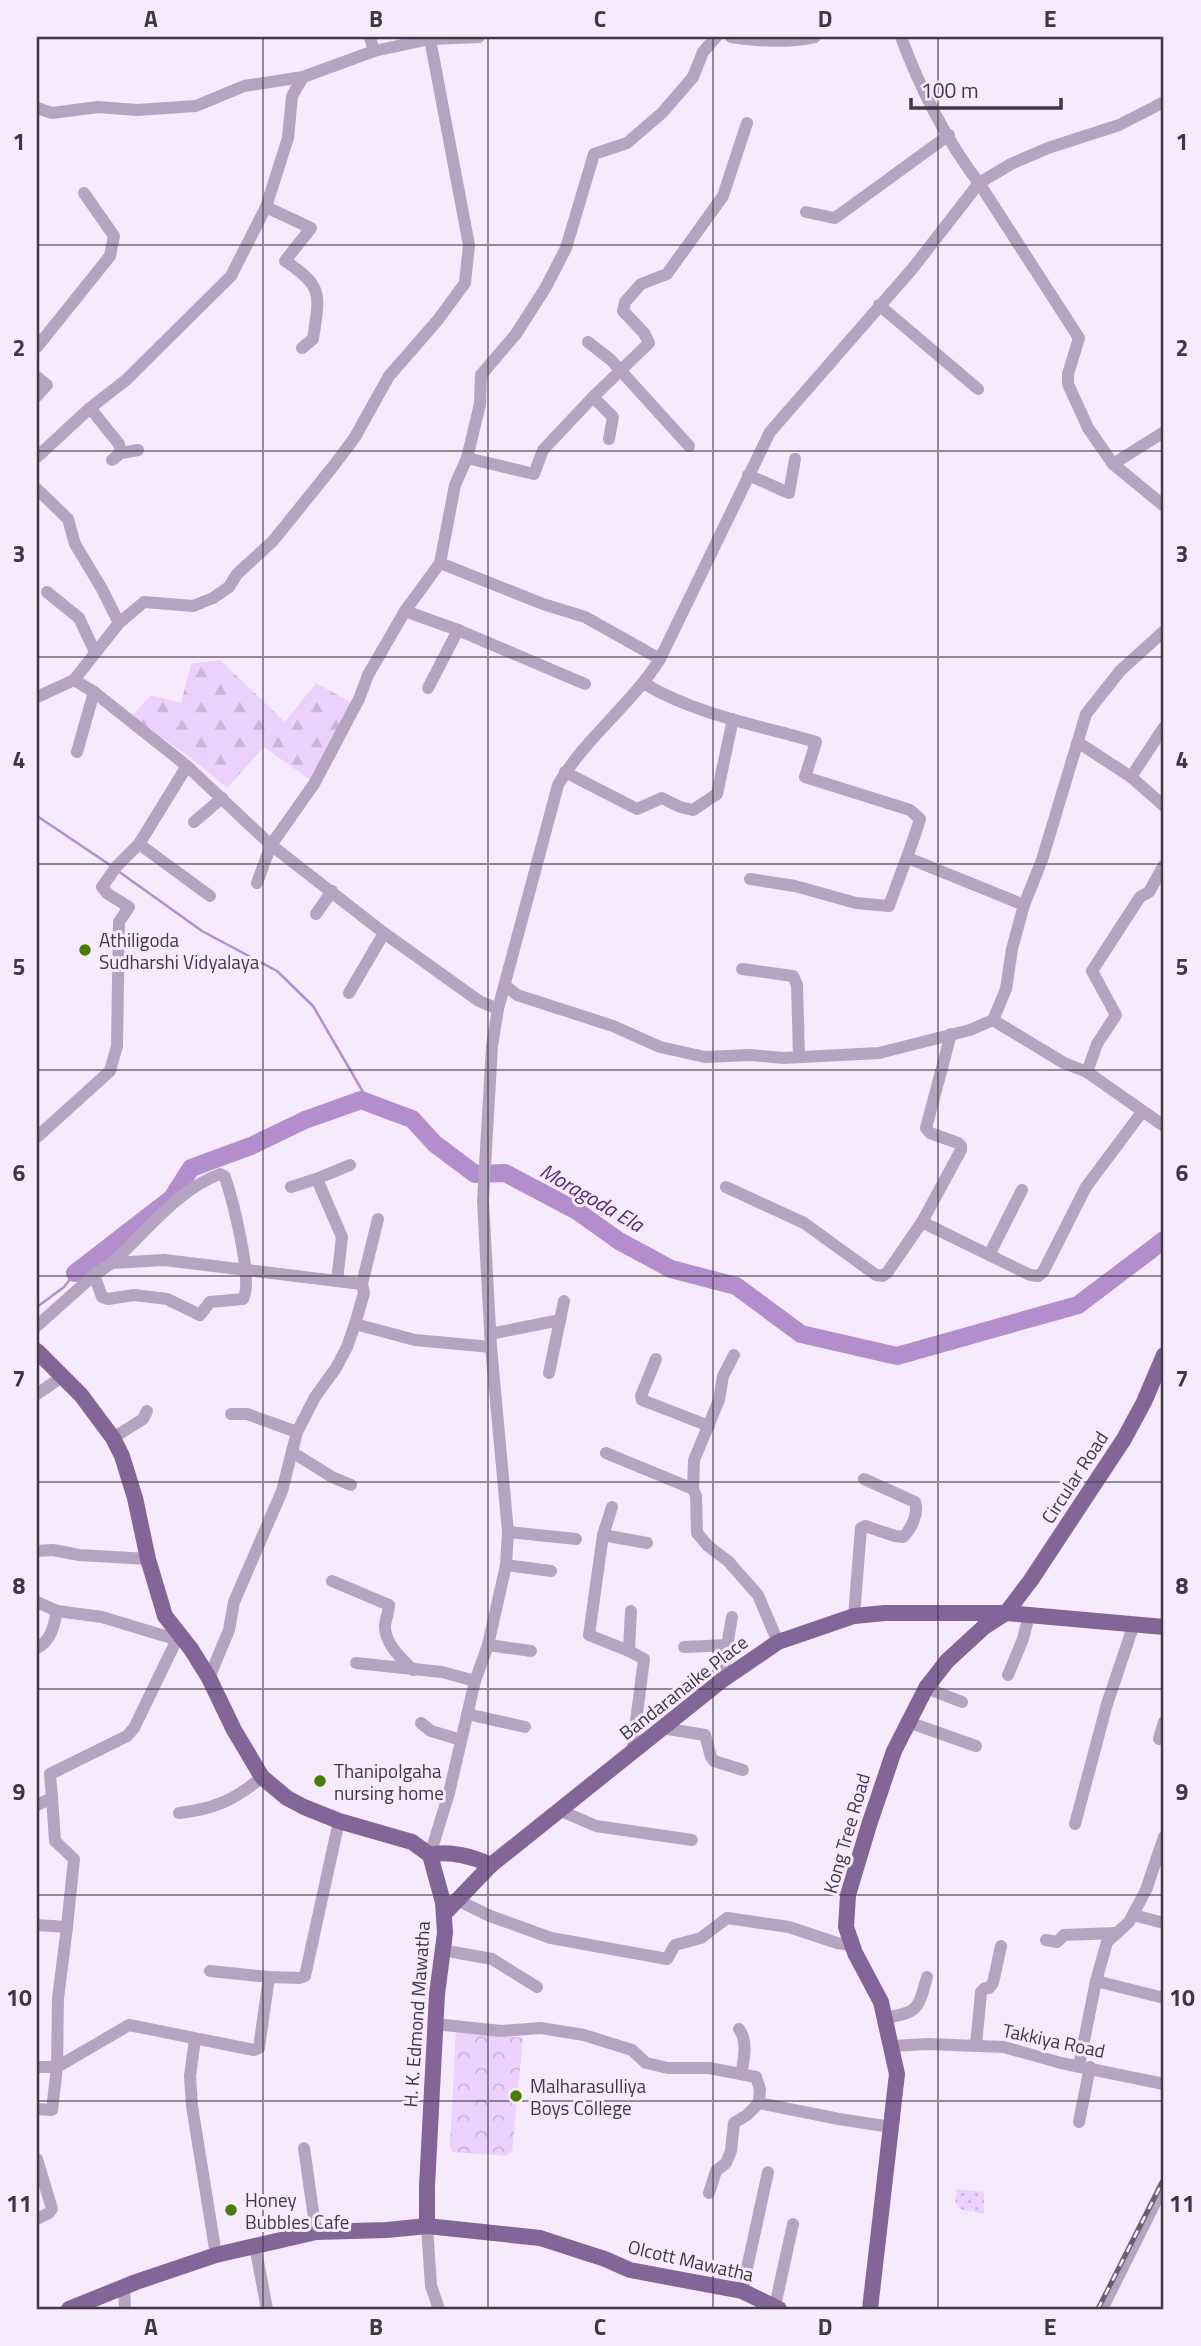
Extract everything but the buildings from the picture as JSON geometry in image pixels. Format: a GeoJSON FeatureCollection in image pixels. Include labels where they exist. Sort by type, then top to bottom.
{"type":"FeatureCollection","features":[{"type":"Feature","properties":{"kind":"main road"},"geometry":{"type":"LineString","coordinates":[[37,1351],[81,1395],[114,1438],[135,1498],[148,1559],[165,1616],[191,1649],[209,1678],[234,1730],[262,1777],[287,1798],[339,1821],[412,1842],[430,1855],[441,1852],[491,1865]]}},
{"type":"Feature","properties":{"kind":"main road","name":"Circular Road"},"geometry":{"type":"LineString","coordinates":[[1006,1613],[1046,1559],[1124,1439],[1144,1402],[1164,1355]]}},
{"type":"Feature","properties":{"kind":"main road","name":"Bandaranaike Place"},"geometry":{"type":"LineString","coordinates":[[445,1913],[491,1865],[720,1681],[778,1642],[854,1616],[885,1613],[1006,1613],[1164,1628]]}},
{"type":"Feature","properties":{"kind":"main road","name":"Kong Tree Road"},"geometry":{"type":"LineString","coordinates":[[870,2309],[897,2074],[881,2002],[852,1945],[846,1927],[848,1895],[894,1751],[926,1688],[947,1661],[984,1627],[1006,1613]]}},
{"type":"Feature","properties":{"kind":"main road","name":"H. K. Edmond Mawatha"},"geometry":{"type":"LineString","coordinates":[[427,2226],[435,2024],[445,1913],[430,1855]]}},
{"type":"Feature","properties":{"kind":"main road","name":"Olcott Mawatha"},"geometry":{"type":"LineString","coordinates":[[69,2309],[216,2255],[316,2232],[427,2226],[540,2238],[630,2270],[742,2291],[777,2308]]}},
{"type":"Feature","properties":{"kind":"street"},"geometry":{"type":"LineString","coordinates":[[370,37],[374,51]]}},
{"type":"Feature","properties":{"kind":"street"},"geometry":{"type":"LineString","coordinates":[[37,108],[52,113],[98,107],[137,110],[196,106],[244,86],[303,77],[374,51],[430,39],[479,37]]}},
{"type":"Feature","properties":{"kind":"street"},"geometry":{"type":"LineString","coordinates":[[257,883],[271,845],[314,784],[359,699],[368,676],[405,611],[440,563],[455,485],[467,458],[480,404],[481,375],[516,334],[556,268],[566,248],[594,154],[627,143],[662,113],[693,76],[704,52],[716,37]]}},
{"type":"Feature","properties":{"kind":"street"},"geometry":{"type":"LineString","coordinates":[[731,37],[761,41],[796,41],[815,37]]}},
{"type":"Feature","properties":{"kind":"street"},"geometry":{"type":"LineString","coordinates":[[901,37],[910,63],[961,160],[979,183],[1079,338],[1068,373],[1068,384],[1088,428],[1113,464],[1164,506]]}},
{"type":"Feature","properties":{"kind":"street"},"geometry":{"type":"LineString","coordinates":[[37,697],[74,680],[119,623],[144,602],[193,606],[213,598],[229,587],[237,574],[273,541],[335,464],[355,437],[389,376],[437,321],[465,283],[469,245],[430,39]]}},
{"type":"Feature","properties":{"kind":"street"},"geometry":{"type":"LineString","coordinates":[[37,457],[125,380],[231,276],[266,207],[288,138],[292,96],[303,77]]}},
{"type":"Feature","properties":{"kind":"street"},"geometry":{"type":"LineString","coordinates":[[430,1855],[449,1793],[475,1681],[488,1645],[506,1565],[508,1532],[490,1341],[483,1201],[485,1149],[492,1046],[498,1009],[558,785],[565,772],[599,730],[645,684],[660,659],[770,432],[869,320],[979,183],[1048,148],[1119,125],[1164,102]]}},
{"type":"Feature","properties":{"kind":"street"},"geometry":{"type":"LineString","coordinates":[[467,458],[534,474],[543,450],[593,397],[649,344],[644,332],[623,311],[625,302],[641,284],[667,274],[723,196],[747,123]]}},
{"type":"Feature","properties":{"kind":"street"},"geometry":{"type":"LineString","coordinates":[[806,212],[834,218],[949,135]]}},
{"type":"Feature","properties":{"kind":"street"},"geometry":{"type":"LineString","coordinates":[[37,347],[110,256],[114,236],[84,193]]}},
{"type":"Feature","properties":{"kind":"street"},"geometry":{"type":"LineString","coordinates":[[266,207],[311,228],[285,261],[303,273],[316,289],[318,302],[313,339],[302,348]]}},
{"type":"Feature","properties":{"kind":"street"},"geometry":{"type":"LineString","coordinates":[[879,305],[978,389]]}},
{"type":"Feature","properties":{"kind":"street"},"geometry":{"type":"LineString","coordinates":[[588,342],[611,360],[619,372],[690,446]]}},
{"type":"Feature","properties":{"kind":"street"},"geometry":{"type":"LineString","coordinates":[[37,377],[47,385],[37,396]]}},
{"type":"Feature","properties":{"kind":"street"},"geometry":{"type":"LineString","coordinates":[[593,397],[613,417],[609,439]]}},
{"type":"Feature","properties":{"kind":"street"},"geometry":{"type":"LineString","coordinates":[[90,408],[119,444],[117,456],[138,450]]}},
{"type":"Feature","properties":{"kind":"street"},"geometry":{"type":"LineString","coordinates":[[1113,464],[1164,432]]}},
{"type":"Feature","properties":{"kind":"street"},"geometry":{"type":"LineString","coordinates":[[748,475],[789,493],[795,459]]}},
{"type":"Feature","properties":{"kind":"street"},"geometry":{"type":"LineString","coordinates":[[37,489],[68,519],[75,544],[119,623]]}},
{"type":"Feature","properties":{"kind":"street"},"geometry":{"type":"LineString","coordinates":[[440,563],[543,604],[585,617],[660,659]]}},
{"type":"Feature","properties":{"kind":"street"},"geometry":{"type":"LineString","coordinates":[[47,592],[79,618],[95,652]]}},
{"type":"Feature","properties":{"kind":"street"},"geometry":{"type":"LineString","coordinates":[[405,611],[458,630],[586,684]]}},
{"type":"Feature","properties":{"kind":"street"},"geometry":{"type":"LineString","coordinates":[[428,688],[458,630]]}},
{"type":"Feature","properties":{"kind":"street"},"geometry":{"type":"LineString","coordinates":[[505,985],[517,995],[613,1026],[660,1047],[705,1057],[840,1056],[879,1053],[993,1020],[1006,989],[1012,949],[1024,905],[1042,860],[1086,714],[1119,671],[1164,631]]}},
{"type":"Feature","properties":{"kind":"street"},"geometry":{"type":"LineString","coordinates":[[74,680],[94,692],[187,766],[271,845],[384,933],[479,1001],[498,1009]]}},
{"type":"Feature","properties":{"kind":"street"},"geometry":{"type":"LineString","coordinates":[[645,684],[666,697],[703,712],[816,742],[805,777],[910,810],[920,819],[889,906],[856,903],[795,887],[750,879]]}},
{"type":"Feature","properties":{"kind":"street"},"geometry":{"type":"LineString","coordinates":[[77,752],[94,692]]}},
{"type":"Feature","properties":{"kind":"street"},"geometry":{"type":"LineString","coordinates":[[565,772],[637,809],[662,798],[693,810],[717,794],[733,719]]}},
{"type":"Feature","properties":{"kind":"street"},"geometry":{"type":"LineString","coordinates":[[1131,778],[1164,727]]}},
{"type":"Feature","properties":{"kind":"street"},"geometry":{"type":"LineString","coordinates":[[1079,743],[1131,778],[1164,806]]}},
{"type":"Feature","properties":{"kind":"street"},"geometry":{"type":"LineString","coordinates":[[37,1137],[110,1071],[117,1033],[119,922],[129,907],[102,887],[139,844],[187,766]]}},
{"type":"Feature","properties":{"kind":"street"},"geometry":{"type":"LineString","coordinates":[[194,822],[222,798]]}},
{"type":"Feature","properties":{"kind":"street"},"geometry":{"type":"LineString","coordinates":[[139,844],[211,896]]}},
{"type":"Feature","properties":{"kind":"street"},"geometry":{"type":"LineString","coordinates":[[908,858],[1024,905]]}},
{"type":"Feature","properties":{"kind":"street"},"geometry":{"type":"LineString","coordinates":[[1087,1072],[1097,1044],[1116,1014],[1092,971],[1140,897],[1149,892],[1164,865]]}},
{"type":"Feature","properties":{"kind":"street"},"geometry":{"type":"LineString","coordinates":[[316,914],[332,891]]}},
{"type":"Feature","properties":{"kind":"street"},"geometry":{"type":"LineString","coordinates":[[349,993],[384,933]]}},
{"type":"Feature","properties":{"kind":"street"},"geometry":{"type":"LineString","coordinates":[[742,968],[793,976],[797,985],[799,1056]]}},
{"type":"Feature","properties":{"kind":"street"},"geometry":{"type":"LineString","coordinates":[[993,1020],[1065,1063],[1087,1072],[1164,1126]]}},
{"type":"Feature","properties":{"kind":"street"},"geometry":{"type":"LineString","coordinates":[[726,1187],[804,1223],[876,1275],[887,1273],[922,1222],[961,1150],[958,1143],[930,1133],[926,1128],[951,1034]]}},
{"type":"Feature","properties":{"kind":"street"},"geometry":{"type":"LineString","coordinates":[[922,1222],[1030,1275],[1038,1276],[1043,1272],[1086,1187],[1142,1112]]}},
{"type":"Feature","properties":{"kind":"street"},"geometry":{"type":"LineString","coordinates":[[291,1187],[350,1165]]}},
{"type":"Feature","properties":{"kind":"street"},"geometry":{"type":"LineString","coordinates":[[37,1326],[94,1275],[112,1263],[178,1200],[205,1180],[220,1174],[225,1177],[233,1201],[245,1270],[246,1294],[243,1299],[210,1303],[200,1315],[167,1299],[134,1295],[108,1299],[102,1297],[94,1275]]}},
{"type":"Feature","properties":{"kind":"street"},"geometry":{"type":"LineString","coordinates":[[316,1179],[342,1237],[337,1281]]}},
{"type":"Feature","properties":{"kind":"street"},"geometry":{"type":"LineString","coordinates":[[989,1255],[1021,1190]]}},
{"type":"Feature","properties":{"kind":"street"},"geometry":{"type":"LineString","coordinates":[[209,1678],[229,1630],[234,1602],[282,1491],[297,1433],[314,1397],[336,1368],[347,1347],[364,1293],[362,1284],[378,1219]]}},
{"type":"Feature","properties":{"kind":"street"},"geometry":{"type":"LineString","coordinates":[[112,1263],[163,1260],[362,1284]]}},
{"type":"Feature","properties":{"kind":"street"},"geometry":{"type":"LineString","coordinates":[[549,1373],[564,1301]]}},
{"type":"Feature","properties":{"kind":"street"},"geometry":{"type":"LineString","coordinates":[[355,1324],[415,1340],[490,1341],[560,1320]]}},
{"type":"Feature","properties":{"kind":"street"},"geometry":{"type":"LineString","coordinates":[[734,1355],[723,1376],[719,1400],[709,1426],[696,1451],[693,1489],[696,1496],[697,1533],[708,1546],[728,1561],[758,1595],[778,1642]]}},
{"type":"Feature","properties":{"kind":"street"},"geometry":{"type":"LineString","coordinates":[[656,1359],[641,1396],[642,1400],[709,1426]]}},
{"type":"Feature","properties":{"kind":"street"},"geometry":{"type":"LineString","coordinates":[[37,1394],[62,1377]]}},
{"type":"Feature","properties":{"kind":"street"},"geometry":{"type":"LineString","coordinates":[[114,1438],[143,1419],[147,1411]]}},
{"type":"Feature","properties":{"kind":"street"},"geometry":{"type":"LineString","coordinates":[[231,1414],[247,1414],[297,1433]]}},
{"type":"Feature","properties":{"kind":"street"},"geometry":{"type":"LineString","coordinates":[[292,1452],[332,1477],[351,1485]]}},
{"type":"Feature","properties":{"kind":"street"},"geometry":{"type":"LineString","coordinates":[[606,1453],[693,1489]]}},
{"type":"Feature","properties":{"kind":"street"},"geometry":{"type":"LineString","coordinates":[[854,1616],[861,1528],[865,1526],[903,1537],[909,1531],[917,1508],[915,1502],[864,1479]]}},
{"type":"Feature","properties":{"kind":"street"},"geometry":{"type":"LineString","coordinates":[[612,1507],[603,1535],[589,1635],[629,1650],[644,1659],[632,1753]]}},
{"type":"Feature","properties":{"kind":"street"},"geometry":{"type":"LineString","coordinates":[[508,1532],[576,1539]]}},
{"type":"Feature","properties":{"kind":"street"},"geometry":{"type":"LineString","coordinates":[[603,1535],[648,1543]]}},
{"type":"Feature","properties":{"kind":"street"},"geometry":{"type":"LineString","coordinates":[[37,1551],[53,1550],[79,1555],[148,1559]]}},
{"type":"Feature","properties":{"kind":"street"},"geometry":{"type":"LineString","coordinates":[[506,1565],[551,1571]]}},
{"type":"Feature","properties":{"kind":"street"},"geometry":{"type":"LineString","coordinates":[[332,1581],[389,1605],[385,1626],[387,1636],[413,1670]]}},
{"type":"Feature","properties":{"kind":"street"},"geometry":{"type":"LineString","coordinates":[[37,1602],[57,1611],[102,1617],[168,1637],[179,1635]]}},
{"type":"Feature","properties":{"kind":"street"},"geometry":{"type":"LineString","coordinates":[[37,1648],[45,1644],[57,1611]]}},
{"type":"Feature","properties":{"kind":"street"},"geometry":{"type":"LineString","coordinates":[[629,1650],[631,1611]]}},
{"type":"Feature","properties":{"kind":"street"},"geometry":{"type":"LineString","coordinates":[[1008,1675],[1030,1615]]}},
{"type":"Feature","properties":{"kind":"street"},"geometry":{"type":"LineString","coordinates":[[720,1681],[732,1617]]}},
{"type":"Feature","properties":{"kind":"street"},"geometry":{"type":"LineString","coordinates":[[1075,1824],[1107,1704],[1134,1624]]}},
{"type":"Feature","properties":{"kind":"street"},"geometry":{"type":"LineString","coordinates":[[37,2109],[52,2110],[57,2067],[58,1998],[74,1858],[55,1841],[50,1774],[127,1736],[134,1728],[179,1635]]}},
{"type":"Feature","properties":{"kind":"street"},"geometry":{"type":"LineString","coordinates":[[488,1645],[531,1650]]}},
{"type":"Feature","properties":{"kind":"street"},"geometry":{"type":"LineString","coordinates":[[684,1647],[728,1645]]}},
{"type":"Feature","properties":{"kind":"street"},"geometry":{"type":"LineString","coordinates":[[356,1663],[442,1672],[475,1681]]}},
{"type":"Feature","properties":{"kind":"street"},"geometry":{"type":"LineString","coordinates":[[926,1688],[962,1702]]}},
{"type":"Feature","properties":{"kind":"street"},"geometry":{"type":"LineString","coordinates":[[467,1714],[525,1727]]}},
{"type":"Feature","properties":{"kind":"street"},"geometry":{"type":"LineString","coordinates":[[908,1722],[976,1746]]}},
{"type":"Feature","properties":{"kind":"street"},"geometry":{"type":"LineString","coordinates":[[1160,1739],[1164,1722]]}},
{"type":"Feature","properties":{"kind":"street"},"geometry":{"type":"LineString","coordinates":[[421,1723],[431,1731],[461,1740]]}},
{"type":"Feature","properties":{"kind":"street"},"geometry":{"type":"LineString","coordinates":[[662,1728],[705,1735],[714,1761],[743,1770]]}},
{"type":"Feature","properties":{"kind":"street"},"geometry":{"type":"LineString","coordinates":[[179,1813],[205,1810],[230,1800],[242,1794],[262,1777]]}},
{"type":"Feature","properties":{"kind":"street"},"geometry":{"type":"LineString","coordinates":[[37,1805],[52,1798]]}},
{"type":"Feature","properties":{"kind":"street"},"geometry":{"type":"LineString","coordinates":[[559,1810],[596,1825],[692,1840]]}},
{"type":"Feature","properties":{"kind":"street"},"geometry":{"type":"LineString","coordinates":[[210,1971],[270,1977],[305,1976],[339,1821]]}},
{"type":"Feature","properties":{"kind":"street"},"geometry":{"type":"LineString","coordinates":[[1079,2122],[1096,1981],[1107,1942],[1133,1915],[1146,1890],[1164,1837]]}},
{"type":"Feature","properties":{"kind":"street"},"geometry":{"type":"LineString","coordinates":[[457,1900],[490,1916],[551,1938],[667,1959],[675,1945],[701,1938],[727,1918],[789,1927],[837,1943],[852,1945]]}},
{"type":"Feature","properties":{"kind":"street"},"geometry":{"type":"LineString","coordinates":[[1133,1915],[1164,1923]]}},
{"type":"Feature","properties":{"kind":"street"},"geometry":{"type":"LineString","coordinates":[[37,1925],[67,1927]]}},
{"type":"Feature","properties":{"kind":"street"},"geometry":{"type":"LineString","coordinates":[[1046,1940],[1057,1942],[1064,1935],[1115,1934]]}},
{"type":"Feature","properties":{"kind":"street"},"geometry":{"type":"LineString","coordinates":[[975,2045],[981,1992],[993,1983],[1001,1946]]}},
{"type":"Feature","properties":{"kind":"street"},"geometry":{"type":"LineString","coordinates":[[442,1950],[492,1959],[537,1987]]}},
{"type":"Feature","properties":{"kind":"street"},"geometry":{"type":"LineString","coordinates":[[37,2067],[57,2067],[129,2025],[254,2050],[258,2048],[270,1977]]}},
{"type":"Feature","properties":{"kind":"street"},"geometry":{"type":"LineString","coordinates":[[886,2018],[910,2014],[918,2006],[927,1977]]}},
{"type":"Feature","properties":{"kind":"street"},"geometry":{"type":"LineString","coordinates":[[1096,1981],[1164,1998]]}},
{"type":"Feature","properties":{"kind":"street"},"geometry":{"type":"LineString","coordinates":[[435,2024],[501,2031],[541,2028],[584,2035],[632,2050],[646,2063],[668,2068],[709,2068],[756,2077],[760,2088],[759,2103],[734,2123],[726,2163],[716,2171],[709,2193]]}},
{"type":"Feature","properties":{"kind":"street"},"geometry":{"type":"LineString","coordinates":[[739,2029],[745,2047],[741,2074]]}},
{"type":"Feature","properties":{"kind":"street"},"geometry":{"type":"LineString","coordinates":[[195,2039],[190,2076],[192,2106],[216,2255]]}},
{"type":"Feature","properties":{"kind":"street","name":"Takkiya Road"},"geometry":{"type":"LineString","coordinates":[[892,2046],[928,2044],[1004,2047],[1164,2084]]}},
{"type":"Feature","properties":{"kind":"street"},"geometry":{"type":"LineString","coordinates":[[759,2103],[891,2127]]}},
{"type":"Feature","properties":{"kind":"street"},"geometry":{"type":"LineString","coordinates":[[304,2148],[316,2232]]}},
{"type":"Feature","properties":{"kind":"street"},"geometry":{"type":"LineString","coordinates":[[37,2159],[52,2209],[37,2218]]}},
{"type":"Feature","properties":{"kind":"street"},"geometry":{"type":"LineString","coordinates":[[742,2291],[768,2172]]}},
{"type":"Feature","properties":{"kind":"street"},"geometry":{"type":"LineString","coordinates":[[1102,2309],[1164,2185]]}},
{"type":"Feature","properties":{"kind":"street"},"geometry":{"type":"LineString","coordinates":[[777,2308],[793,2224]]}},
{"type":"Feature","properties":{"kind":"street"},"geometry":{"type":"LineString","coordinates":[[427,2226],[431,2286],[439,2309]]}},
{"type":"Feature","properties":{"kind":"street"},"geometry":{"type":"LineString","coordinates":[[255,2246],[267,2309]]}},
{"type":"Feature","properties":{"kind":"street"},"geometry":{"type":"LineString","coordinates":[[124,2287],[125,2309]]}},
{"type":"Feature","properties":{"kind":"green space"},"geometry":{"type":"Polygon","coordinates":[[[220,660],[285,722],[316,683],[352,703],[309,779],[264,747],[227,788],[191,758],[132,716],[151,695],[181,703],[191,664],[220,660]]]}},
{"type":"Feature","properties":{"kind":"green space"},"geometry":{"type":"Polygon","coordinates":[[[456,2030],[523,2038],[512,2152],[505,2156],[453,2152],[450,2147],[456,2030]]]}},
{"type":"Feature","properties":{"kind":"green space"},"geometry":{"type":"Polygon","coordinates":[[[957,2189],[984,2192],[984,2214],[959,2209],[955,2201],[957,2189]]]}},
{"type":"Feature","properties":{"kind":"waterway"},"geometry":{"type":"LineString","coordinates":[[37,816],[113,867]]}},
{"type":"Feature","properties":{"kind":"waterway"},"geometry":{"type":"LineString","coordinates":[[118,871],[202,931],[277,971],[313,1006],[370,1104]]}},
{"type":"Feature","properties":{"kind":"waterway","name":"Moragoda Ela"},"geometry":{"type":"LineString","coordinates":[[75,1273],[172,1198],[191,1168],[251,1146],[305,1120],[361,1100],[412,1119],[435,1144],[475,1174],[505,1173],[577,1211],[619,1241],[671,1269],[736,1286],[801,1334],[897,1356],[1078,1305],[1164,1240]]}},
{"type":"Feature","properties":{"kind":"waterway","name":"Moragoda Ela"},"geometry":{"type":"LineString","coordinates":[[37,1307],[64,1287],[75,1273]]}},
{"type":"Feature","properties":{"kind":"railway"},"geometry":{"type":"LineString","coordinates":[[1098,2309],[1164,2179]]}},
{"type":"Feature","properties":{"kind":"place","name":"Athiligoda Sudharshi Vidyalaya"},"geometry":{"type":"Point","coordinates":[85,950]}},
{"type":"Feature","properties":{"kind":"place","name":"Thanipolgaha nursing home"},"geometry":{"type":"Point","coordinates":[320,1781]}},
{"type":"Feature","properties":{"kind":"place","name":"Malharasulliya Boys College"},"geometry":{"type":"Point","coordinates":[516,2096]}},
{"type":"Feature","properties":{"kind":"place","name":"Honey Bubbles Cafe"},"geometry":{"type":"Point","coordinates":[231,2210]}}]}
